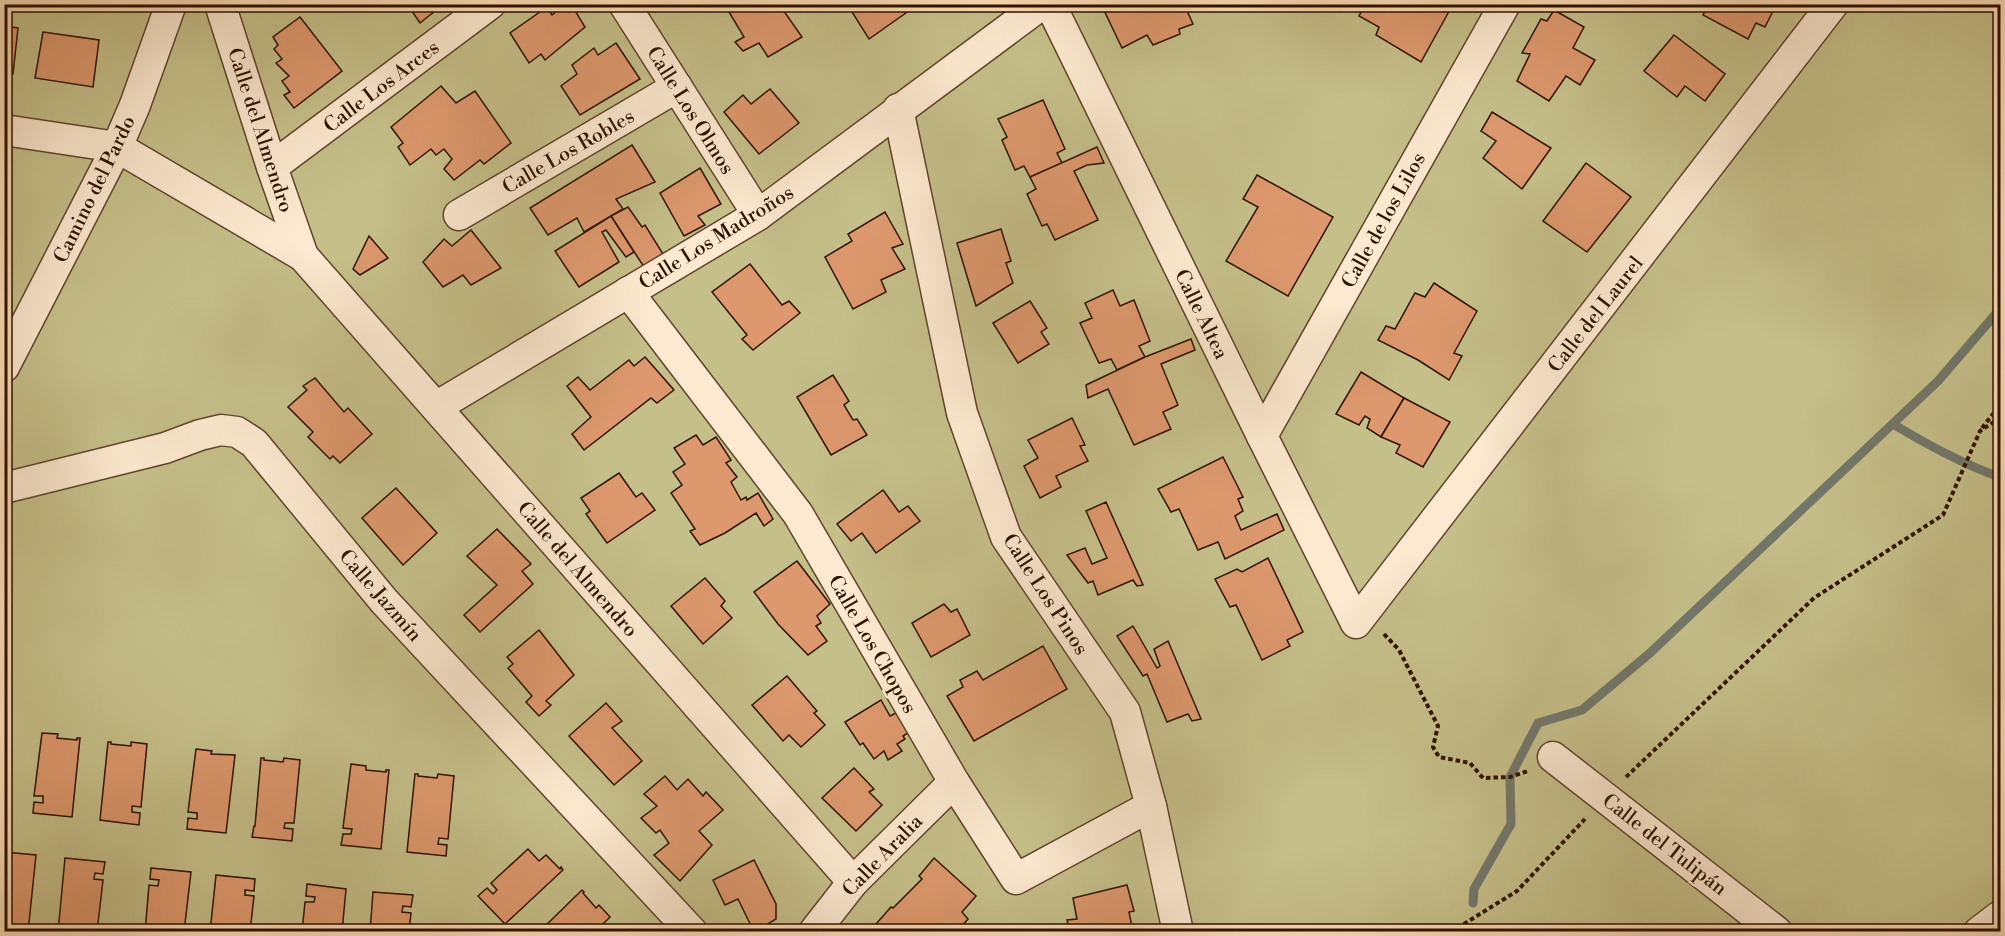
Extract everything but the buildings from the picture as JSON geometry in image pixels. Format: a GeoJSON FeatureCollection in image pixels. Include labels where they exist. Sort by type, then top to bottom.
{"type":"FeatureCollection","features":[{"type":"Feature","properties":{"kind":"street","name":"Camino del Pardo"},"geometry":{"type":"LineString","coordinates":[[5,366],[117,147],[135,105],[171,4]]}},
{"type":"Feature","properties":{"kind":"street","name":"Calle del Almendro"},"geometry":{"type":"LineString","coordinates":[[220,4],[303,256]]}},
{"type":"Feature","properties":{"kind":"street","name":"Calle Los Arces"},"geometry":{"type":"LineString","coordinates":[[272,167],[490,4]]}},
{"type":"Feature","properties":{"kind":"street","name":"Calle Los Olmos"},"geometry":{"type":"LineString","coordinates":[[624,4],[758,214]]}},
{"type":"Feature","properties":{"kind":"street","name":"Calle Los Madroños"},"geometry":{"type":"LineString","coordinates":[[436,407],[758,214],[1042,4]]}},
{"type":"Feature","properties":{"kind":"street","name":"Calle Altea"},"geometry":{"type":"LineString","coordinates":[[1050,4],[1356,622]]}},
{"type":"Feature","properties":{"kind":"street","name":"Calle de los Lilos"},"geometry":{"type":"LineString","coordinates":[[1262,436],[1505,4]]}},
{"type":"Feature","properties":{"kind":"street","name":"Calle del Laurel"},"geometry":{"type":"LineString","coordinates":[[1356,622],[1833,4]]}},
{"type":"Feature","properties":{"kind":"street","name":"Calle Los Robles"},"geometry":{"type":"LineString","coordinates":[[459,215],[677,87]]}},
{"type":"Feature","properties":{"kind":"street","name":"Calle Los Pinos"},"geometry":{"type":"LineString","coordinates":[[898,109],[962,413],[1006,537],[1125,712],[1151,806],[1178,932]]}},
{"type":"Feature","properties":{"kind":"street"},"geometry":{"type":"LineString","coordinates":[[4,130],[117,147]]}},
{"type":"Feature","properties":{"kind":"street","name":"Calle del Almendro"},"geometry":{"type":"LineString","coordinates":[[117,147],[303,256],[853,882]]}},
{"type":"Feature","properties":{"kind":"street","name":"Calle Los Chopos"},"geometry":{"type":"LineString","coordinates":[[628,292],[798,514],[954,782],[1016,879],[1151,806]]}},
{"type":"Feature","properties":{"kind":"street","name":"Calle Jazmín"},"geometry":{"type":"LineString","coordinates":[[4,488],[165,448],[220,429],[237,432],[254,443],[384,601],[692,932]]}},
{"type":"Feature","properties":{"kind":"street","name":"Calle del Tulipán"},"geometry":{"type":"LineString","coordinates":[[1553,757],[1777,932]]}},
{"type":"Feature","properties":{"kind":"street","name":"Calle Aralia"},"geometry":{"type":"LineString","coordinates":[[813,932],[853,882],[954,782]]}},
{"type":"Feature","properties":{"kind":"street"},"geometry":{"type":"LineString","coordinates":[[1979,932],[2001,916]]}},
{"type":"Feature","properties":{"kind":"path"},"geometry":{"type":"LineString","coordinates":[[1451,932],[1517,891],[1605,798],[1814,598],[1943,515],[1980,431],[2001,405]]}},
{"type":"Feature","properties":{"kind":"path"},"geometry":{"type":"LineString","coordinates":[[1980,431],[2001,418]]}},
{"type":"Feature","properties":{"kind":"path"},"geometry":{"type":"LineString","coordinates":[[1356,622],[1378,627],[1399,650],[1438,726],[1433,747],[1439,757],[1470,763],[1483,778],[1510,777],[1535,769],[1553,757]]}},
{"type":"Feature","properties":{"kind":"shaded area"},"geometry":{"type":"Polygon","coordinates":[[[5,5],[2000,5],[2000,931],[5,931],[5,5]]]}},
{"type":"Feature","properties":{"kind":"waterway"},"geometry":{"type":"LineString","coordinates":[[1473,903],[1474,889],[1511,824],[1510,777],[1538,723],[1582,710],[1650,653],[1938,381],[2000,309]]}},
{"type":"Feature","properties":{"kind":"waterway"},"geometry":{"type":"LineString","coordinates":[[1893,424],[1968,464],[1994,475],[2000,473]]}}]}
